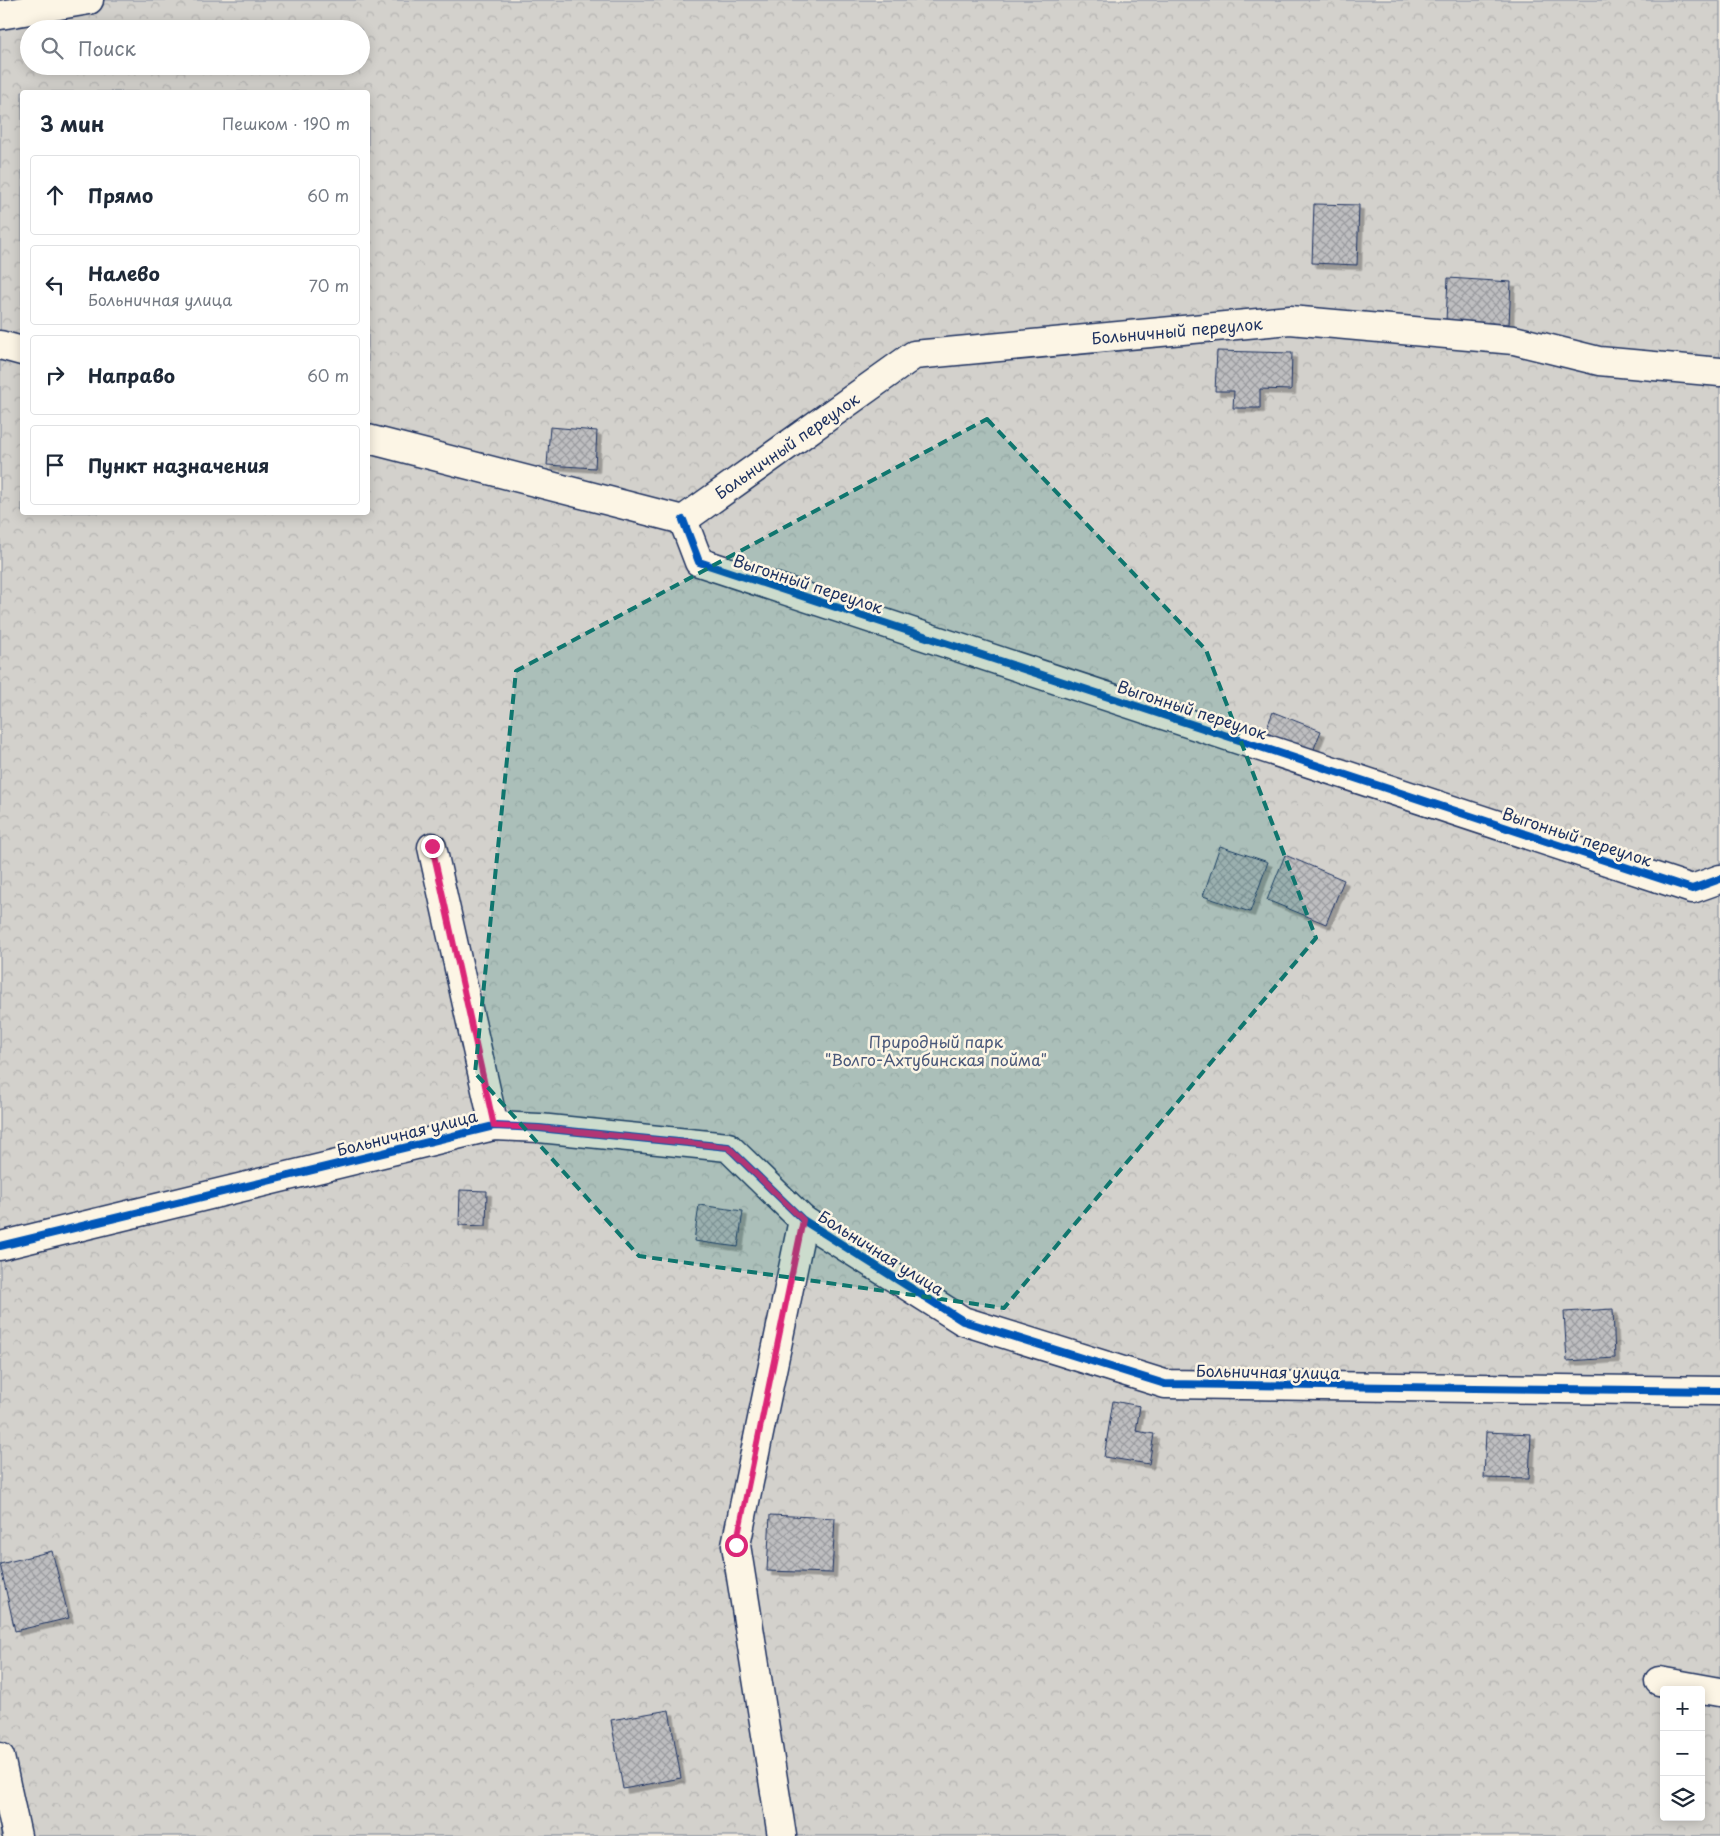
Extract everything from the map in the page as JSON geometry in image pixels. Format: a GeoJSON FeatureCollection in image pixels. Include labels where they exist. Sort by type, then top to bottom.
{"type":"FeatureCollection","features":[{"type":"Feature","properties":{"kind":"street"},"geometry":{"type":"LineString","coordinates":[[0,15],[89,0]]}},
{"type":"Feature","properties":{"kind":"street","name":"Больничный переулок"},"geometry":{"type":"LineString","coordinates":[[683,520],[914,355],[1290,320],[1514,340],[1599,361],[1720,372]]}},
{"type":"Feature","properties":{"kind":"street"},"geometry":{"type":"LineString","coordinates":[[0,345],[20,350]]}},
{"type":"Feature","properties":{"kind":"street"},"geometry":{"type":"LineString","coordinates":[[370,440],[683,520]]}},
{"type":"Feature","properties":{"kind":"street","name":"Выгонный переулок"},"geometry":{"type":"LineString","coordinates":[[683,520],[699,562],[1692,889],[1720,880]]}},
{"type":"Feature","properties":{"kind":"street"},"geometry":{"type":"LineString","coordinates":[[432,846],[494,1126]]}},
{"type":"Feature","properties":{"kind":"street","name":"Больничная улица"},"geometry":{"type":"LineString","coordinates":[[0,1246],[494,1126],[539,1128],[728,1147],[803,1220],[963,1322],[1166,1384],[1720,1392]]}},
{"type":"Feature","properties":{"kind":"street"},"geometry":{"type":"LineString","coordinates":[[782,1836],[736,1545],[803,1220]]}},
{"type":"Feature","properties":{"kind":"street"},"geometry":{"type":"LineString","coordinates":[[1659,1681],[1720,1692]]}},
{"type":"Feature","properties":{"kind":"street"},"geometry":{"type":"LineString","coordinates":[[0,1757],[17,1836]]}},
{"type":"Feature","properties":{"kind":"highlighted area"},"geometry":{"type":"Polygon","coordinates":[[[987,419],[1206,650],[1316,938],[1004,1308],[639,1256],[475,1073],[516,671],[987,419]]]}},
{"type":"Feature","properties":{"kind":"green space","name":"Природный парк \"Волго-Ахтубинская пойма\""},"geometry":{"type":"Polygon","coordinates":[[[0,0],[1720,0],[1720,1836],[0,1836],[0,0]]]}},
{"type":"Feature","properties":{"kind":"building"},"geometry":{"type":"Polygon","coordinates":[[[1314,204],[1359,205],[1357,265],[1312,263],[1314,204]]]}},
{"type":"Feature","properties":{"kind":"building"},"geometry":{"type":"Polygon","coordinates":[[[1448,278],[1511,282],[1509,324],[1446,321],[1448,278]]]}},
{"type":"Feature","properties":{"kind":"building"},"geometry":{"type":"Polygon","coordinates":[[[1217,351],[1292,353],[1291,390],[1260,389],[1260,408],[1233,408],[1234,391],[1215,391],[1217,351]]]}},
{"type":"Feature","properties":{"kind":"building"},"geometry":{"type":"Polygon","coordinates":[[[550,427],[597,431],[595,468],[547,465],[550,427]]]}},
{"type":"Feature","properties":{"kind":"building"},"geometry":{"type":"Polygon","coordinates":[[[1273,712],[1321,731],[1309,761],[1261,742],[1273,712]]]}},
{"type":"Feature","properties":{"kind":"building"},"geometry":{"type":"Polygon","coordinates":[[[1220,846],[1268,862],[1250,912],[1203,896],[1220,846]]]}},
{"type":"Feature","properties":{"kind":"building"},"geometry":{"type":"Polygon","coordinates":[[[1285,855],[1344,880],[1326,924],[1267,900],[1285,855]]]}},
{"type":"Feature","properties":{"kind":"building"},"geometry":{"type":"Polygon","coordinates":[[[460,1190],[487,1191],[486,1226],[459,1225],[460,1190]]]}},
{"type":"Feature","properties":{"kind":"building"},"geometry":{"type":"Polygon","coordinates":[[[699,1205],[743,1211],[738,1247],[694,1241],[699,1205]]]}},
{"type":"Feature","properties":{"kind":"building"},"geometry":{"type":"Polygon","coordinates":[[[1613,1309],[1615,1358],[1567,1361],[1564,1312],[1613,1309]]]}},
{"type":"Feature","properties":{"kind":"building"},"geometry":{"type":"Polygon","coordinates":[[[1113,1401],[1140,1406],[1136,1431],[1154,1434],[1149,1464],[1104,1457],[1113,1401]]]}},
{"type":"Feature","properties":{"kind":"building"},"geometry":{"type":"Polygon","coordinates":[[[1486,1432],[1531,1434],[1529,1479],[1484,1478],[1486,1432]]]}},
{"type":"Feature","properties":{"kind":"building"},"geometry":{"type":"Polygon","coordinates":[[[770,1515],[835,1518],[832,1573],[767,1571],[770,1515]]]}},
{"type":"Feature","properties":{"kind":"building"},"geometry":{"type":"Polygon","coordinates":[[[52,1551],[69,1618],[15,1631],[0,1564],[52,1551]]]}},
{"type":"Feature","properties":{"kind":"building"},"geometry":{"type":"Polygon","coordinates":[[[669,1710],[681,1778],[623,1789],[611,1720],[669,1710]]]}},
{"type":"Feature","properties":{"kind":"cycle path"},"geometry":{"type":"LineString","coordinates":[[683,520],[699,562],[1692,889],[1720,879]]}},
{"type":"Feature","properties":{"kind":"cycle path"},"geometry":{"type":"LineString","coordinates":[[0,1246],[494,1126],[539,1128],[728,1147],[803,1220],[963,1321],[1165,1384],[1720,1391]]}},
{"type":"Feature","properties":{"kind":"route"},"geometry":{"type":"LineString","coordinates":[[432,846],[494,1126],[539,1128],[728,1147],[803,1220],[736,1545]]}}]}
